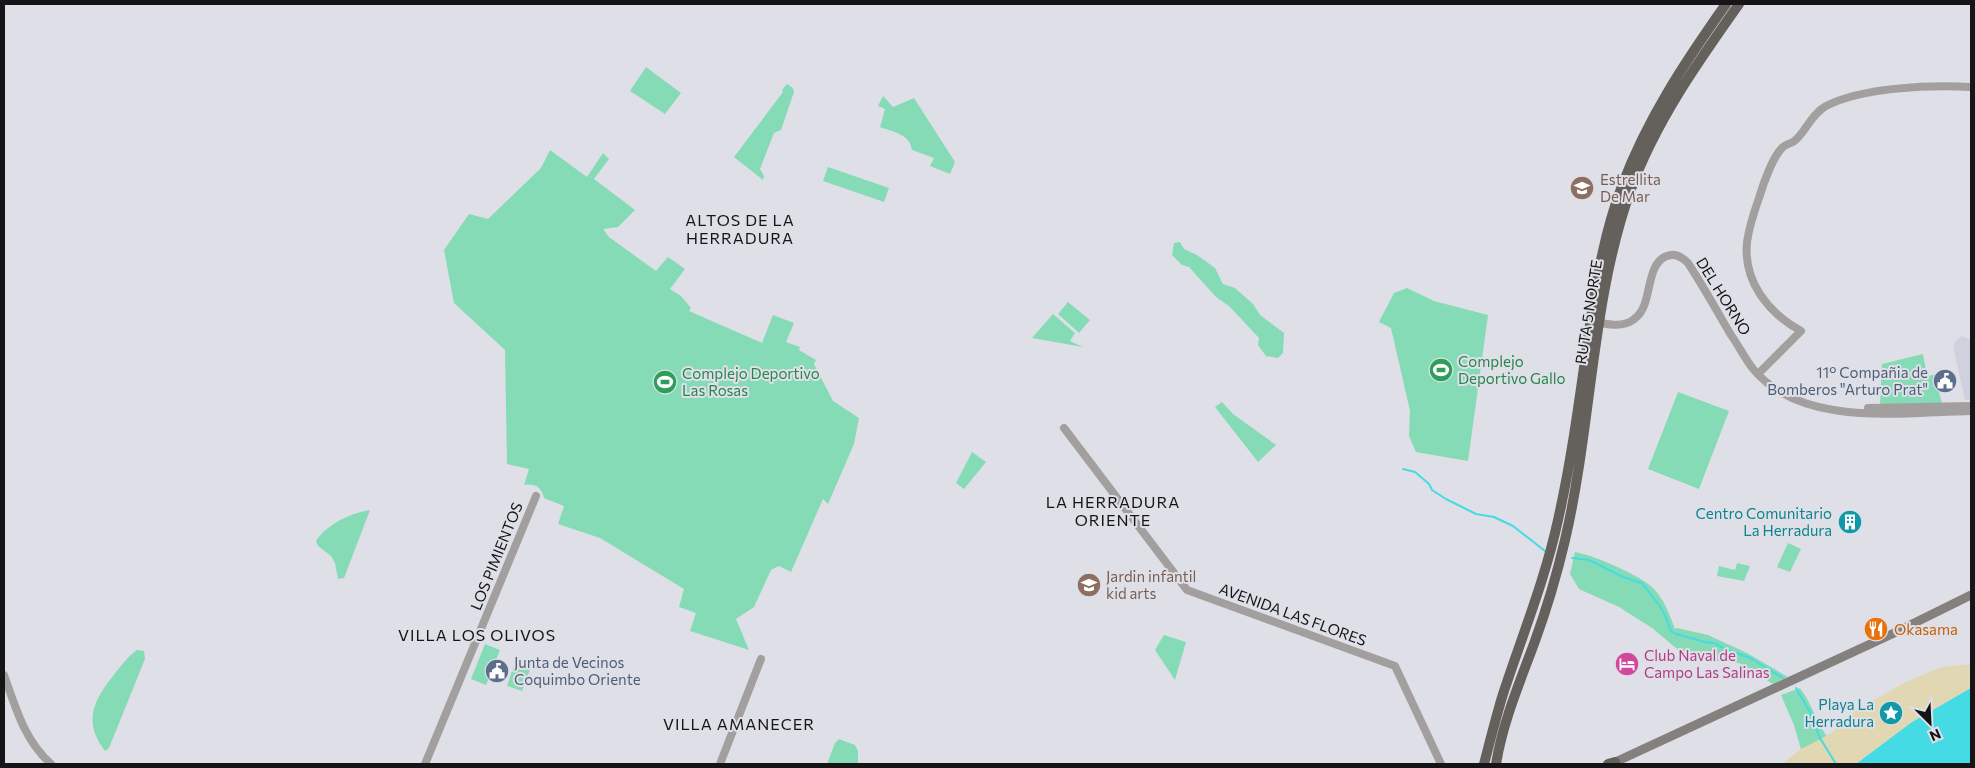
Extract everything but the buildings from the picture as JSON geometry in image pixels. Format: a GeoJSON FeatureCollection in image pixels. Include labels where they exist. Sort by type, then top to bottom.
{"type":"FeatureCollection","features":[{"type":"Feature","properties":{"kind":"highway","name":"RUTA 5 NORTE"},"geometry":{"type":"LineString","coordinates":[[1496,764],[1505,723],[1544,616],[1564,544],[1578,468],[1607,234],[1628,170],[1649,124],[1670,86],[1726,4]]}},
{"type":"Feature","properties":{"kind":"highway","name":"RUTA 5 NORTE"},"geometry":{"type":"LineString","coordinates":[[1484,764],[1500,706],[1539,595],[1555,534],[1595,323],[1616,238],[1631,190],[1644,158],[1681,88],[1739,4]]}},
{"type":"Feature","properties":{"kind":"main road"},"geometry":{"type":"LineString","coordinates":[[1611,764],[1920,622],[1971,595]]}},
{"type":"Feature","properties":{"kind":"street"},"geometry":{"type":"LineString","coordinates":[[1758,374],[1801,331],[1782,320],[1764,301],[1752,278],[1748,261],[1748,242],[1756,206],[1762,187],[1781,148],[1793,142],[1820,110],[1852,97],[1940,86],[1971,87]]}},
{"type":"Feature","properties":{"kind":"street","name":"DEL HORNO"},"geometry":{"type":"LineString","coordinates":[[1595,323],[1619,325],[1633,320],[1644,306],[1657,264],[1662,258],[1669,255],[1680,256],[1688,263],[1744,355],[1758,374],[1770,385],[1787,396],[1805,403],[1824,407]]}},
{"type":"Feature","properties":{"kind":"street"},"geometry":{"type":"LineString","coordinates":[[1824,407],[1971,406]]}},
{"type":"Feature","properties":{"kind":"street"},"geometry":{"type":"LineString","coordinates":[[1824,407],[1844,412],[1877,414],[1971,411]]}},
{"type":"Feature","properties":{"kind":"street","name":"AVENIDA LAS FLORES"},"geometry":{"type":"LineString","coordinates":[[1064,428],[1187,590],[1395,666],[1441,764]]}},
{"type":"Feature","properties":{"kind":"street","name":"LOS PIMIENTOS"},"geometry":{"type":"LineString","coordinates":[[425,764],[536,496]]}},
{"type":"Feature","properties":{"kind":"street"},"geometry":{"type":"LineString","coordinates":[[720,764],[761,659]]}},
{"type":"Feature","properties":{"kind":"street"},"geometry":{"type":"LineString","coordinates":[[4,675],[26,733],[41,755],[51,764]]}},
{"type":"Feature","properties":{"kind":"shaded area"},"geometry":{"type":"Polygon","coordinates":[[[1962,336],[1971,340],[1971,400],[1965,400],[1953,346],[1957,339],[1962,336]]]}},
{"type":"Feature","properties":{"kind":"green space"},"geometry":{"type":"Polygon","coordinates":[[[646,67],[681,93],[665,114],[630,91],[646,67]]]}},
{"type":"Feature","properties":{"kind":"green space"},"geometry":{"type":"Polygon","coordinates":[[[787,84],[793,88],[794,92],[781,130],[774,133],[760,169],[764,176],[763,180],[734,157],[787,84]]]}},
{"type":"Feature","properties":{"kind":"green space"},"geometry":{"type":"Polygon","coordinates":[[[883,96],[893,107],[914,98],[955,162],[950,174],[930,166],[934,158],[912,150],[908,140],[904,137],[880,127],[885,109],[878,106],[883,96]]]}},
{"type":"Feature","properties":{"kind":"green space","name":"Complejo Deportivo Las Rosas"},"geometry":{"type":"Polygon","coordinates":[[[550,150],[587,177],[603,153],[609,159],[594,179],[635,210],[618,227],[603,229],[609,237],[656,271],[668,257],[685,269],[670,289],[681,296],[691,308],[689,311],[762,343],[773,315],[794,323],[786,342],[800,347],[799,350],[816,360],[814,364],[833,401],[859,418],[854,444],[828,504],[823,499],[791,572],[779,566],[771,570],[754,607],[736,619],[749,650],[690,631],[696,613],[679,607],[684,589],[600,538],[558,524],[564,506],[544,498],[537,487],[524,485],[529,469],[507,464],[505,350],[454,303],[444,250],[469,214],[488,219],[541,168],[550,150]]]}},
{"type":"Feature","properties":{"kind":"green space"},"geometry":{"type":"Polygon","coordinates":[[[828,167],[889,188],[884,202],[823,181],[828,167]]]}},
{"type":"Feature","properties":{"kind":"green space"},"geometry":{"type":"Polygon","coordinates":[[[1180,242],[1184,249],[1197,255],[1215,268],[1223,284],[1235,288],[1253,304],[1260,315],[1284,333],[1283,353],[1278,358],[1266,356],[1258,345],[1259,338],[1229,306],[1216,297],[1189,267],[1182,265],[1172,255],[1174,243],[1180,242]]]}},
{"type":"Feature","properties":{"kind":"green space","name":"Complejo Deportivo Gallo"},"geometry":{"type":"Polygon","coordinates":[[[1407,288],[1434,301],[1488,315],[1468,461],[1416,452],[1409,436],[1410,411],[1391,328],[1379,322],[1394,293],[1407,288]]]}},
{"type":"Feature","properties":{"kind":"green space"},"geometry":{"type":"Polygon","coordinates":[[[1068,302],[1090,320],[1079,333],[1058,314],[1068,302]]]}},
{"type":"Feature","properties":{"kind":"green space"},"geometry":{"type":"Polygon","coordinates":[[[1053,314],[1075,333],[1070,341],[1083,347],[1032,338],[1053,314]]]}},
{"type":"Feature","properties":{"kind":"green space"},"geometry":{"type":"Polygon","coordinates":[[[1923,354],[1927,376],[1934,375],[1942,403],[1880,405],[1882,364],[1923,354]]]}},
{"type":"Feature","properties":{"kind":"green space"},"geometry":{"type":"Polygon","coordinates":[[[1678,392],[1729,411],[1699,489],[1648,469],[1678,392]]]}},
{"type":"Feature","properties":{"kind":"green space"},"geometry":{"type":"Polygon","coordinates":[[[1222,402],[1233,414],[1276,445],[1258,462],[1215,407],[1222,402]]]}},
{"type":"Feature","properties":{"kind":"green space"},"geometry":{"type":"Polygon","coordinates":[[[972,452],[986,462],[964,489],[956,483],[972,452]]]}},
{"type":"Feature","properties":{"kind":"green space"},"geometry":{"type":"Polygon","coordinates":[[[370,510],[344,578],[338,579],[335,563],[331,556],[318,546],[316,541],[326,529],[340,520],[370,510]]]}},
{"type":"Feature","properties":{"kind":"green space"},"geometry":{"type":"Polygon","coordinates":[[[1788,543],[1801,549],[1790,572],[1777,567],[1788,543]]]}},
{"type":"Feature","properties":{"kind":"green space"},"geometry":{"type":"Polygon","coordinates":[[[1575,552],[1616,566],[1647,583],[1657,592],[1669,613],[1675,629],[1708,635],[1747,653],[1788,677],[1773,684],[1739,663],[1696,659],[1676,648],[1652,628],[1619,607],[1579,589],[1570,574],[1575,552]]]}},
{"type":"Feature","properties":{"kind":"green space"},"geometry":{"type":"Polygon","coordinates":[[[1737,563],[1750,566],[1744,581],[1717,576],[1719,566],[1735,570],[1737,563]]]}},
{"type":"Feature","properties":{"kind":"green space"},"geometry":{"type":"Polygon","coordinates":[[[1164,635],[1186,642],[1175,680],[1155,650],[1164,635]]]}},
{"type":"Feature","properties":{"kind":"green space"},"geometry":{"type":"Polygon","coordinates":[[[485,644],[500,650],[486,685],[471,679],[485,644]]]}},
{"type":"Feature","properties":{"kind":"green space"},"geometry":{"type":"Polygon","coordinates":[[[137,650],[144,651],[145,659],[109,748],[105,751],[94,731],[93,712],[100,694],[106,685],[127,658],[137,650]]]}},
{"type":"Feature","properties":{"kind":"green space"},"geometry":{"type":"Polygon","coordinates":[[[516,659],[532,664],[522,691],[507,686],[516,659]]]}},
{"type":"Feature","properties":{"kind":"green space"},"geometry":{"type":"Polygon","coordinates":[[[1800,688],[1829,739],[1802,753],[1794,725],[1781,695],[1800,688]]]}},
{"type":"Feature","properties":{"kind":"green space"},"geometry":{"type":"Polygon","coordinates":[[[839,739],[855,745],[858,751],[858,764],[827,764],[835,743],[839,739]]]}},
{"type":"Feature","properties":{"kind":"sand","name":"Playa La Herradura"},"geometry":{"type":"Polygon","coordinates":[[[1971,664],[1971,688],[1912,722],[1856,764],[1782,764],[1801,749],[1830,734],[1855,711],[1902,684],[1941,667],[1971,664]]]}},
{"type":"Feature","properties":{"kind":"water"},"geometry":{"type":"Polygon","coordinates":[[[1971,688],[1971,764],[1856,764],[1912,722],[1971,688]]]}},
{"type":"Feature","properties":{"kind":"waterway"},"geometry":{"type":"LineString","coordinates":[[1403,469],[1415,472],[1429,484],[1432,490],[1446,499],[1476,514],[1494,517],[1513,526],[1545,551]]}},
{"type":"Feature","properties":{"kind":"waterway"},"geometry":{"type":"LineString","coordinates":[[1572,558],[1589,560],[1623,577],[1642,583],[1659,605],[1671,631],[1676,634],[1714,643],[1750,658],[1783,678]]}},
{"type":"Feature","properties":{"kind":"waterway"},"geometry":{"type":"LineString","coordinates":[[1796,688],[1810,712],[1820,738],[1836,764]]}},
{"type":"Feature","properties":{"kind":"place","name":"Estrellita De Mar"},"geometry":{"type":"Point","coordinates":[1582,188]}},
{"type":"Feature","properties":{"kind":"place","name":"Complejo Deportivo Gallo"},"geometry":{"type":"Point","coordinates":[1441,370]}},
{"type":"Feature","properties":{"kind":"place","name":"11° Compañia de Bomberos \"Arturo Prat\""},"geometry":{"type":"Point","coordinates":[1945,381]}},
{"type":"Feature","properties":{"kind":"place","name":"Complejo Deportivo Las Rosas"},"geometry":{"type":"Point","coordinates":[665,382]}},
{"type":"Feature","properties":{"kind":"place","name":"Centro Comunitario La Herradura"},"geometry":{"type":"Point","coordinates":[1850,522]}},
{"type":"Feature","properties":{"kind":"place","name":"Jardin infantil kid arts"},"geometry":{"type":"Point","coordinates":[1089,585]}},
{"type":"Feature","properties":{"kind":"place","name":"Okasama"},"geometry":{"type":"Point","coordinates":[1876,629]}},
{"type":"Feature","properties":{"kind":"place","name":"Club Naval de Campo Las Salinas"},"geometry":{"type":"Point","coordinates":[1627,664]}},
{"type":"Feature","properties":{"kind":"place","name":"Junta de Vecinos Coquimbo Oriente"},"geometry":{"type":"Point","coordinates":[497,671]}},
{"type":"Feature","properties":{"kind":"place","name":"Playa La Herradura"},"geometry":{"type":"Point","coordinates":[1891,713]}},
{"type":"Feature","properties":{"kind":"district","name":"ALTOS DE LA HERRADURA"},"geometry":{"type":"Point","coordinates":[740,228]}},
{"type":"Feature","properties":{"kind":"district","name":"LA HERRADURA ORIENTE"},"geometry":{"type":"Point","coordinates":[1113,510]}},
{"type":"Feature","properties":{"kind":"district","name":"VILLA LOS OLIVOS"},"geometry":{"type":"Point","coordinates":[477,634]}},
{"type":"Feature","properties":{"kind":"district","name":"VILLA AMANECER"},"geometry":{"type":"Point","coordinates":[739,723]}}]}
